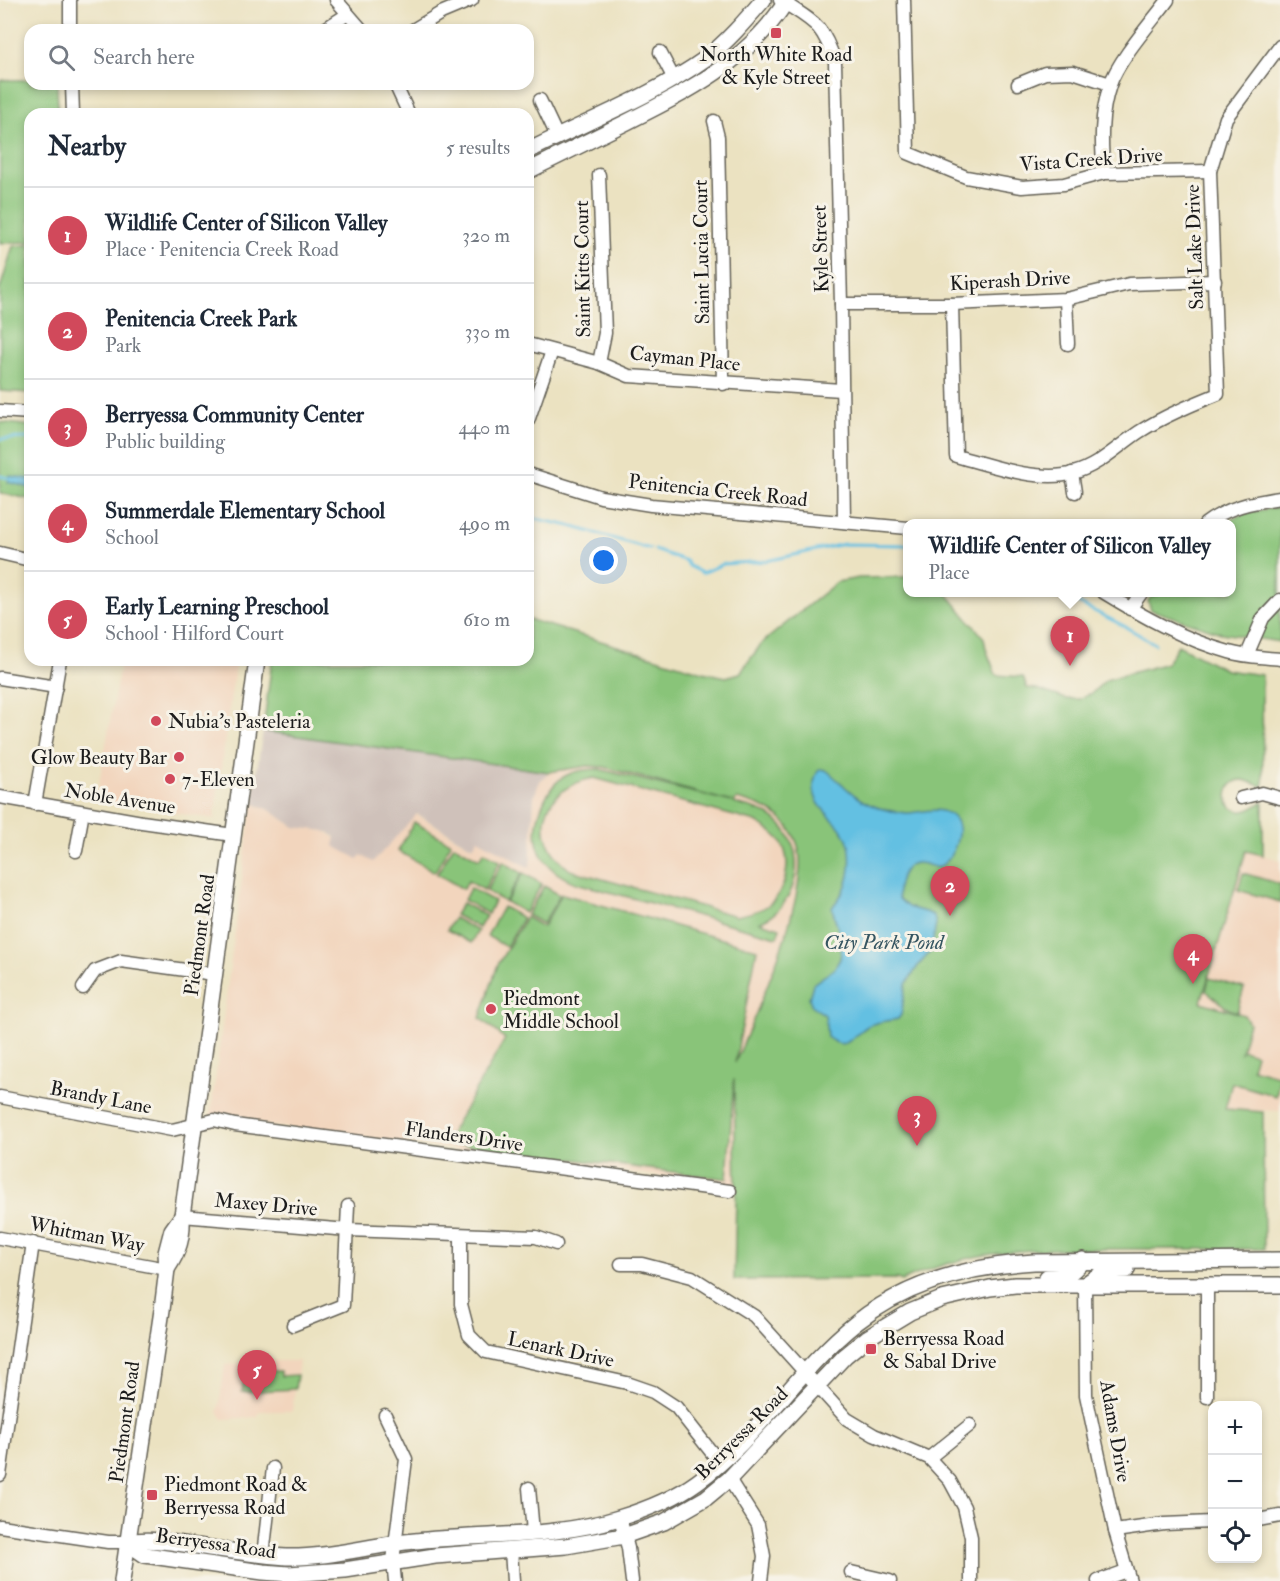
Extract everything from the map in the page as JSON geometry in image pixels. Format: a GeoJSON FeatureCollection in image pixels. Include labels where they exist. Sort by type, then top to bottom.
{"type":"FeatureCollection","features":[{"type":"Feature","properties":{"kind":"main road"},"geometry":{"type":"LineString","coordinates":[[534,148],[674,79],[706,58],[735,34],[763,0]]}},
{"type":"Feature","properties":{"kind":"main road"},"geometry":{"type":"LineString","coordinates":[[534,168],[687,92],[735,59],[777,14],[784,1]]}},
{"type":"Feature","properties":{"kind":"main road","name":"Piedmont Road"},"geometry":{"type":"LineString","coordinates":[[122,1581],[167,1269],[177,1254],[183,1233],[182,1216],[256,666]]}},
{"type":"Feature","properties":{"kind":"main road"},"geometry":{"type":"LineString","coordinates":[[1032,1285],[1045,1277],[1060,1277],[1072,1273],[1083,1260]]}},
{"type":"Feature","properties":{"kind":"main road","name":"Berryessa Road"},"geometry":{"type":"LineString","coordinates":[[126,1542],[148,1539],[263,1556],[316,1557],[395,1543],[592,1525],[620,1518],[695,1484],[737,1447],[805,1372],[857,1322],[903,1294],[933,1281],[968,1270],[1000,1264],[1083,1260],[1280,1260]]}},
{"type":"Feature","properties":{"kind":"main road"},"geometry":{"type":"LineString","coordinates":[[1085,1286],[1096,1275],[1110,1270],[1155,1270],[1189,1261]]}},
{"type":"Feature","properties":{"kind":"main road","name":"Berryessa Road"},"geometry":{"type":"LineString","coordinates":[[126,1542],[145,1555],[262,1577],[317,1574],[393,1561],[566,1546],[624,1536],[664,1521],[706,1498],[729,1479],[845,1356],[867,1338],[910,1312],[942,1299],[982,1289],[1032,1285],[1280,1285]]}},
{"type":"Feature","properties":{"kind":"street"},"geometry":{"type":"LineString","coordinates":[[70,0],[70,24]]}},
{"type":"Feature","properties":{"kind":"street"},"geometry":{"type":"LineString","coordinates":[[336,0],[357,24]]}},
{"type":"Feature","properties":{"kind":"street"},"geometry":{"type":"LineString","coordinates":[[423,24],[441,13],[472,0]]}},
{"type":"Feature","properties":{"kind":"street","name":"Vista Creek Drive"},"geometry":{"type":"LineString","coordinates":[[904,0],[908,153],[966,177],[1022,187],[1064,184],[1104,173],[1210,171]]}},
{"type":"Feature","properties":{"kind":"street"},"geometry":{"type":"LineString","coordinates":[[1104,173],[1102,128],[1110,84],[1119,67],[1168,0]]}},
{"type":"Feature","properties":{"kind":"street","name":"Kyle Street"},"geometry":{"type":"LineString","coordinates":[[784,1],[815,22],[829,42],[835,62],[844,522]]}},
{"type":"Feature","properties":{"kind":"street"},"geometry":{"type":"LineString","coordinates":[[332,24],[348,14]]}},
{"type":"Feature","properties":{"kind":"street","name":"Salt Lake Drive"},"geometry":{"type":"LineString","coordinates":[[1072,473],[1090,466],[1162,419],[1218,394],[1210,171],[1226,118],[1278,51]]}},
{"type":"Feature","properties":{"kind":"street"},"geometry":{"type":"LineString","coordinates":[[660,52],[674,79]]}},
{"type":"Feature","properties":{"kind":"street"},"geometry":{"type":"LineString","coordinates":[[1018,84],[1045,73],[1073,72],[1110,84]]}},
{"type":"Feature","properties":{"kind":"street"},"geometry":{"type":"LineString","coordinates":[[72,90],[73,108]]}},
{"type":"Feature","properties":{"kind":"street"},"geometry":{"type":"LineString","coordinates":[[398,90],[406,108]]}},
{"type":"Feature","properties":{"kind":"street"},"geometry":{"type":"LineString","coordinates":[[540,100],[557,136]]}},
{"type":"Feature","properties":{"kind":"street","name":"Saint Lucia Court"},"geometry":{"type":"LineString","coordinates":[[714,121],[718,137],[723,384]]}},
{"type":"Feature","properties":{"kind":"street","name":"Saint Kitts Court"},"geometry":{"type":"LineString","coordinates":[[599,175],[605,333],[599,363]]}},
{"type":"Feature","properties":{"kind":"street","name":"Kiperash Drive"},"geometry":{"type":"LineString","coordinates":[[841,304],[952,304],[1066,299],[1129,284],[1215,281]]}},
{"type":"Feature","properties":{"kind":"street"},"geometry":{"type":"LineString","coordinates":[[1066,299],[1068,344]]}},
{"type":"Feature","properties":{"kind":"street"},"geometry":{"type":"LineString","coordinates":[[952,304],[956,456],[1015,471],[1045,475],[1072,473],[1075,492]]}},
{"type":"Feature","properties":{"kind":"street","name":"Cayman Place"},"geometry":{"type":"LineString","coordinates":[[534,346],[599,363],[629,376],[841,390]]}},
{"type":"Feature","properties":{"kind":"street"},"geometry":{"type":"LineString","coordinates":[[534,404],[552,351]]}},
{"type":"Feature","properties":{"kind":"street"},"geometry":{"type":"LineString","coordinates":[[0,411],[24,413]]}},
{"type":"Feature","properties":{"kind":"street","name":"Penitencia Creek Road"},"geometry":{"type":"LineString","coordinates":[[534,476],[601,497],[651,505],[903,528]]}},
{"type":"Feature","properties":{"kind":"street"},"geometry":{"type":"LineString","coordinates":[[1210,519],[1249,503],[1280,498]]}},
{"type":"Feature","properties":{"kind":"street"},"geometry":{"type":"LineString","coordinates":[[0,553],[24,559]]}},
{"type":"Feature","properties":{"kind":"street"},"geometry":{"type":"LineString","coordinates":[[1110,597],[1130,609],[1210,646],[1231,653],[1280,659]]}},
{"type":"Feature","properties":{"kind":"street"},"geometry":{"type":"LineString","coordinates":[[1130,609],[1138,597]]}},
{"type":"Feature","properties":{"kind":"street"},"geometry":{"type":"LineString","coordinates":[[1247,655],[1263,618],[1280,600]]}},
{"type":"Feature","properties":{"kind":"street"},"geometry":{"type":"LineString","coordinates":[[35,804],[59,666]]}},
{"type":"Feature","properties":{"kind":"street"},"geometry":{"type":"LineString","coordinates":[[0,678],[56,687]]}},
{"type":"Feature","properties":{"kind":"street"},"geometry":{"type":"LineString","coordinates":[[1241,798],[1262,793],[1280,798]]}},
{"type":"Feature","properties":{"kind":"street","name":"Noble Avenue"},"geometry":{"type":"LineString","coordinates":[[0,797],[234,835]]}},
{"type":"Feature","properties":{"kind":"street"},"geometry":{"type":"LineString","coordinates":[[76,851],[83,812]]}},
{"type":"Feature","properties":{"kind":"street"},"geometry":{"type":"LineString","coordinates":[[83,988],[95,971],[121,961],[214,974]]}},
{"type":"Feature","properties":{"kind":"street","name":"Brandy Lane"},"geometry":{"type":"LineString","coordinates":[[0,1097],[172,1131],[194,1125]]}},
{"type":"Feature","properties":{"kind":"street","name":"Flanders Drive"},"geometry":{"type":"LineString","coordinates":[[194,1125],[214,1120],[235,1125],[730,1191]]}},
{"type":"Feature","properties":{"kind":"street"},"geometry":{"type":"LineString","coordinates":[[293,1325],[343,1305],[348,1206]]}},
{"type":"Feature","properties":{"kind":"street","name":"Maxey Drive"},"geometry":{"type":"LineString","coordinates":[[182,1216],[348,1230],[536,1237],[555,1244]]}},
{"type":"Feature","properties":{"kind":"street","name":"Lenark Drive"},"geometry":{"type":"LineString","coordinates":[[461,1235],[461,1304],[469,1335],[486,1352],[627,1383],[653,1392],[676,1407],[720,1463]]}},
{"type":"Feature","properties":{"kind":"street","name":"Whitman Way"},"geometry":{"type":"LineString","coordinates":[[0,1238],[167,1269]]}},
{"type":"Feature","properties":{"kind":"street"},"geometry":{"type":"LineString","coordinates":[[0,1475],[33,1243]]}},
{"type":"Feature","properties":{"kind":"street"},"geometry":{"type":"LineString","coordinates":[[621,1264],[642,1264],[692,1277],[754,1316],[847,1419],[874,1435],[929,1458],[950,1481],[964,1507],[971,1537],[971,1581]]}},
{"type":"Feature","properties":{"kind":"street"},"geometry":{"type":"LineString","coordinates":[[1207,1285],[1207,1397]]}},
{"type":"Feature","properties":{"kind":"street","name":"Adams Drive"},"geometry":{"type":"LineString","coordinates":[[1085,1286],[1086,1395],[1115,1531],[1128,1576]]}},
{"type":"Feature","properties":{"kind":"street"},"geometry":{"type":"LineString","coordinates":[[385,1415],[406,1459],[393,1561],[395,1581]]}},
{"type":"Feature","properties":{"kind":"street"},"geometry":{"type":"LineString","coordinates":[[929,1458],[970,1425]]}},
{"type":"Feature","properties":{"kind":"street"},"geometry":{"type":"LineString","coordinates":[[263,1556],[273,1468]]}},
{"type":"Feature","properties":{"kind":"street"},"geometry":{"type":"LineString","coordinates":[[729,1479],[759,1526],[764,1556],[761,1581]]}},
{"type":"Feature","properties":{"kind":"street"},"geometry":{"type":"LineString","coordinates":[[529,1488],[533,1532]]}},
{"type":"Feature","properties":{"kind":"street"},"geometry":{"type":"LineString","coordinates":[[1262,1519],[1280,1516]]}},
{"type":"Feature","properties":{"kind":"street"},"geometry":{"type":"LineString","coordinates":[[620,1518],[628,1548],[632,1581]]}},
{"type":"Feature","properties":{"kind":"street"},"geometry":{"type":"LineString","coordinates":[[1115,1531],[1164,1524],[1208,1522]]}},
{"type":"Feature","properties":{"kind":"street"},"geometry":{"type":"LineString","coordinates":[[0,1526],[108,1542],[126,1542]]}},
{"type":"Feature","properties":{"kind":"street"},"geometry":{"type":"LineString","coordinates":[[511,1550],[513,1581]]}},
{"type":"Feature","properties":{"kind":"street"},"geometry":{"type":"LineString","coordinates":[[851,1572],[890,1581]]}},
{"type":"Feature","properties":{"kind":"street"},"geometry":{"type":"LineString","coordinates":[[1098,1581],[1128,1576]]}},
{"type":"Feature","properties":{"kind":"shaded area"},"geometry":{"type":"Polygon","coordinates":[[[120,666],[235,666],[214,819],[96,800],[120,666]]]}},
{"type":"Feature","properties":{"kind":"shaded area"},"geometry":{"type":"Polygon","coordinates":[[[263,731],[549,772],[540,781],[534,796],[530,868],[478,839],[473,847],[417,814],[373,862],[361,855],[358,859],[334,846],[336,837],[325,831],[295,827],[268,809],[252,803],[263,731]]]}},
{"type":"Feature","properties":{"kind":"shaded area","name":"Piedmont Middle School"},"geometry":{"type":"Polygon","coordinates":[[[588,766],[604,767],[734,802],[737,799],[759,805],[781,818],[791,830],[798,844],[801,859],[799,880],[782,950],[734,1067],[736,1186],[210,1118],[252,803],[268,809],[295,827],[325,831],[361,855],[416,814],[472,847],[478,838],[530,867],[534,796],[540,781],[549,772],[588,766]]]}},
{"type":"Feature","properties":{"kind":"shaded area"},"geometry":{"type":"Polygon","coordinates":[[[1137,820],[1280,860],[1280,1111],[1224,1109],[1137,820]]]}},
{"type":"Feature","properties":{"kind":"shaded area"},"geometry":{"type":"Polygon","coordinates":[[[299,1361],[292,1411],[260,1411],[257,1417],[223,1419],[218,1412],[225,1365],[299,1361]]]}},
{"type":"Feature","properties":{"kind":"green space"},"geometry":{"type":"Polygon","coordinates":[[[0,80],[24,80],[24,90],[57,90],[58,108],[24,108],[24,242],[0,243],[0,80]]]}},
{"type":"Feature","properties":{"kind":"green space"},"geometry":{"type":"Polygon","coordinates":[[[24,245],[24,393],[0,391],[0,289],[13,246],[24,245]]]}},
{"type":"Feature","properties":{"kind":"green space"},"geometry":{"type":"Polygon","coordinates":[[[0,422],[24,425],[24,498],[0,493],[0,422]]]}},
{"type":"Feature","properties":{"kind":"green space"},"geometry":{"type":"Polygon","coordinates":[[[1280,507],[1280,642],[1221,633],[1151,610],[1148,601],[1151,597],[1236,597],[1236,519],[1231,519],[1249,512],[1280,507]]]}},
{"type":"Feature","properties":{"kind":"green space"},"geometry":{"type":"Polygon","coordinates":[[[903,577],[903,597],[949,597],[984,638],[996,675],[1023,677],[1027,688],[1066,699],[1079,699],[1092,693],[1106,680],[1167,663],[1178,645],[1226,670],[1262,675],[1263,786],[1243,780],[1238,781],[1229,789],[1227,798],[1230,806],[1239,811],[1247,810],[1263,802],[1263,855],[1246,851],[1201,1002],[1244,1015],[1249,1023],[1241,1052],[1243,1050],[1256,1054],[1252,1068],[1280,1076],[1276,1096],[1232,1083],[1225,1109],[1263,1112],[1264,1249],[1032,1250],[980,1256],[954,1262],[902,1281],[897,1279],[734,1280],[736,1198],[734,1079],[727,1179],[445,1143],[505,1039],[480,1018],[498,964],[526,917],[543,927],[562,894],[757,949],[735,1063],[780,953],[790,921],[800,864],[797,843],[787,825],[773,813],[737,799],[734,803],[769,815],[789,835],[794,848],[796,861],[792,888],[776,912],[760,922],[780,928],[777,937],[576,883],[554,870],[546,862],[540,853],[536,831],[544,801],[555,784],[567,775],[583,770],[599,769],[732,802],[604,767],[588,766],[549,772],[263,731],[271,666],[534,666],[534,621],[726,677],[740,673],[762,643],[837,582],[859,578],[903,577]],[[594,778],[576,783],[552,802],[546,815],[545,829],[548,843],[557,857],[570,870],[736,916],[767,906],[774,900],[783,884],[787,865],[786,855],[783,846],[773,833],[756,822],[594,778]]]}},
{"type":"Feature","properties":{"kind":"green space"},"geometry":{"type":"Polygon","coordinates":[[[414,822],[451,843],[435,872],[398,851],[414,822]]]}},
{"type":"Feature","properties":{"kind":"green space"},"geometry":{"type":"Polygon","coordinates":[[[454,845],[479,859],[484,852],[500,861],[484,890],[468,881],[463,889],[437,874],[454,845]]]}},
{"type":"Feature","properties":{"kind":"green space"},"geometry":{"type":"Polygon","coordinates":[[[503,862],[522,873],[505,902],[486,891],[503,862]]]}},
{"type":"Feature","properties":{"kind":"green space"},"geometry":{"type":"Polygon","coordinates":[[[523,873],[542,884],[525,913],[506,902],[523,873]]]}},
{"type":"Feature","properties":{"kind":"green space"},"geometry":{"type":"Polygon","coordinates":[[[1243,873],[1280,884],[1280,902],[1238,890],[1243,873]]]}},
{"type":"Feature","properties":{"kind":"green space"},"geometry":{"type":"Polygon","coordinates":[[[544,886],[560,895],[543,924],[527,915],[544,886]]]}},
{"type":"Feature","properties":{"kind":"green space"},"geometry":{"type":"Polygon","coordinates":[[[470,888],[494,901],[488,914],[464,900],[470,888]]]}},
{"type":"Feature","properties":{"kind":"green space"},"geometry":{"type":"Polygon","coordinates":[[[462,903],[486,916],[479,928],[455,915],[462,903]]]}},
{"type":"Feature","properties":{"kind":"green space"},"geometry":{"type":"Polygon","coordinates":[[[503,907],[523,918],[506,947],[487,936],[503,907]]]}},
{"type":"Feature","properties":{"kind":"green space"},"geometry":{"type":"Polygon","coordinates":[[[454,918],[478,931],[471,943],[447,930],[454,918]]]}},
{"type":"Feature","properties":{"kind":"green space"},"geometry":{"type":"Polygon","coordinates":[[[1209,978],[1244,988],[1237,1012],[1224,1006],[1206,991],[1209,978]]]}},
{"type":"Feature","properties":{"kind":"green space"},"geometry":{"type":"Polygon","coordinates":[[[258,1362],[259,1369],[269,1368],[269,1371],[280,1371],[281,1376],[297,1375],[295,1389],[242,1392],[244,1364],[258,1362]]]}},
{"type":"Feature","properties":{"kind":"water"},"geometry":{"type":"Polygon","coordinates":[[[10,476],[24,478],[24,486],[8,482],[10,476]]]}},
{"type":"Feature","properties":{"kind":"water","name":"City Park Pond"},"geometry":{"type":"Polygon","coordinates":[[[820,769],[826,770],[867,803],[886,810],[906,813],[941,811],[952,816],[958,829],[953,852],[943,864],[938,868],[913,863],[905,870],[898,887],[898,898],[908,907],[929,913],[934,917],[936,924],[931,951],[906,984],[901,1015],[898,1019],[872,1024],[850,1041],[840,1044],[827,1037],[825,1015],[812,1006],[809,998],[813,984],[834,969],[840,959],[842,944],[832,908],[845,888],[850,862],[850,849],[846,837],[816,799],[814,782],[820,769]]]}},
{"type":"Feature","properties":{"kind":"waterway"},"geometry":{"type":"LineString","coordinates":[[0,439],[24,438]]}},
{"type":"Feature","properties":{"kind":"waterway"},"geometry":{"type":"LineString","coordinates":[[0,476],[13,479]]}},
{"type":"Feature","properties":{"kind":"waterway"},"geometry":{"type":"LineString","coordinates":[[534,518],[650,549]]}},
{"type":"Feature","properties":{"kind":"waterway"},"geometry":{"type":"LineString","coordinates":[[655,550],[686,561],[689,566],[702,573],[723,564],[766,561],[844,544],[903,545]]}},
{"type":"Feature","properties":{"kind":"waterway"},"geometry":{"type":"LineString","coordinates":[[1066,597],[1155,644]]}},
{"type":"Feature","properties":{"kind":"place","name":"North White Road & Kyle Street"},"geometry":{"type":"Point","coordinates":[776,33]}},
{"type":"Feature","properties":{"kind":"place","name":"Wildlife Center of Silicon Valley"},"geometry":{"type":"Point","coordinates":[1070,666]}},
{"type":"Feature","properties":{"kind":"place","name":"Nubia's Pasteleria"},"geometry":{"type":"Point","coordinates":[156,721]}},
{"type":"Feature","properties":{"kind":"place","name":"Glow Beauty Bar"},"geometry":{"type":"Point","coordinates":[179,757]}},
{"type":"Feature","properties":{"kind":"place","name":"7-Eleven"},"geometry":{"type":"Point","coordinates":[170,779]}},
{"type":"Feature","properties":{"kind":"place","name":"Penitencia Creek Park"},"geometry":{"type":"Point","coordinates":[950,916]}},
{"type":"Feature","properties":{"kind":"place","name":"Summerdale Elementary School"},"geometry":{"type":"Point","coordinates":[1193,984]}},
{"type":"Feature","properties":{"kind":"place","name":"Piedmont Middle School"},"geometry":{"type":"Point","coordinates":[491,1009]}},
{"type":"Feature","properties":{"kind":"place","name":"Berryessa Community Center"},"geometry":{"type":"Point","coordinates":[917,1146]}},
{"type":"Feature","properties":{"kind":"place","name":"Berryessa Road & Sabal Drive"},"geometry":{"type":"Point","coordinates":[871,1349]}},
{"type":"Feature","properties":{"kind":"place","name":"Early Learning Preschool"},"geometry":{"type":"Point","coordinates":[257,1400]}},
{"type":"Feature","properties":{"kind":"place","name":"Piedmont Road & Berryessa Road"},"geometry":{"type":"Point","coordinates":[152,1495]}}]}
